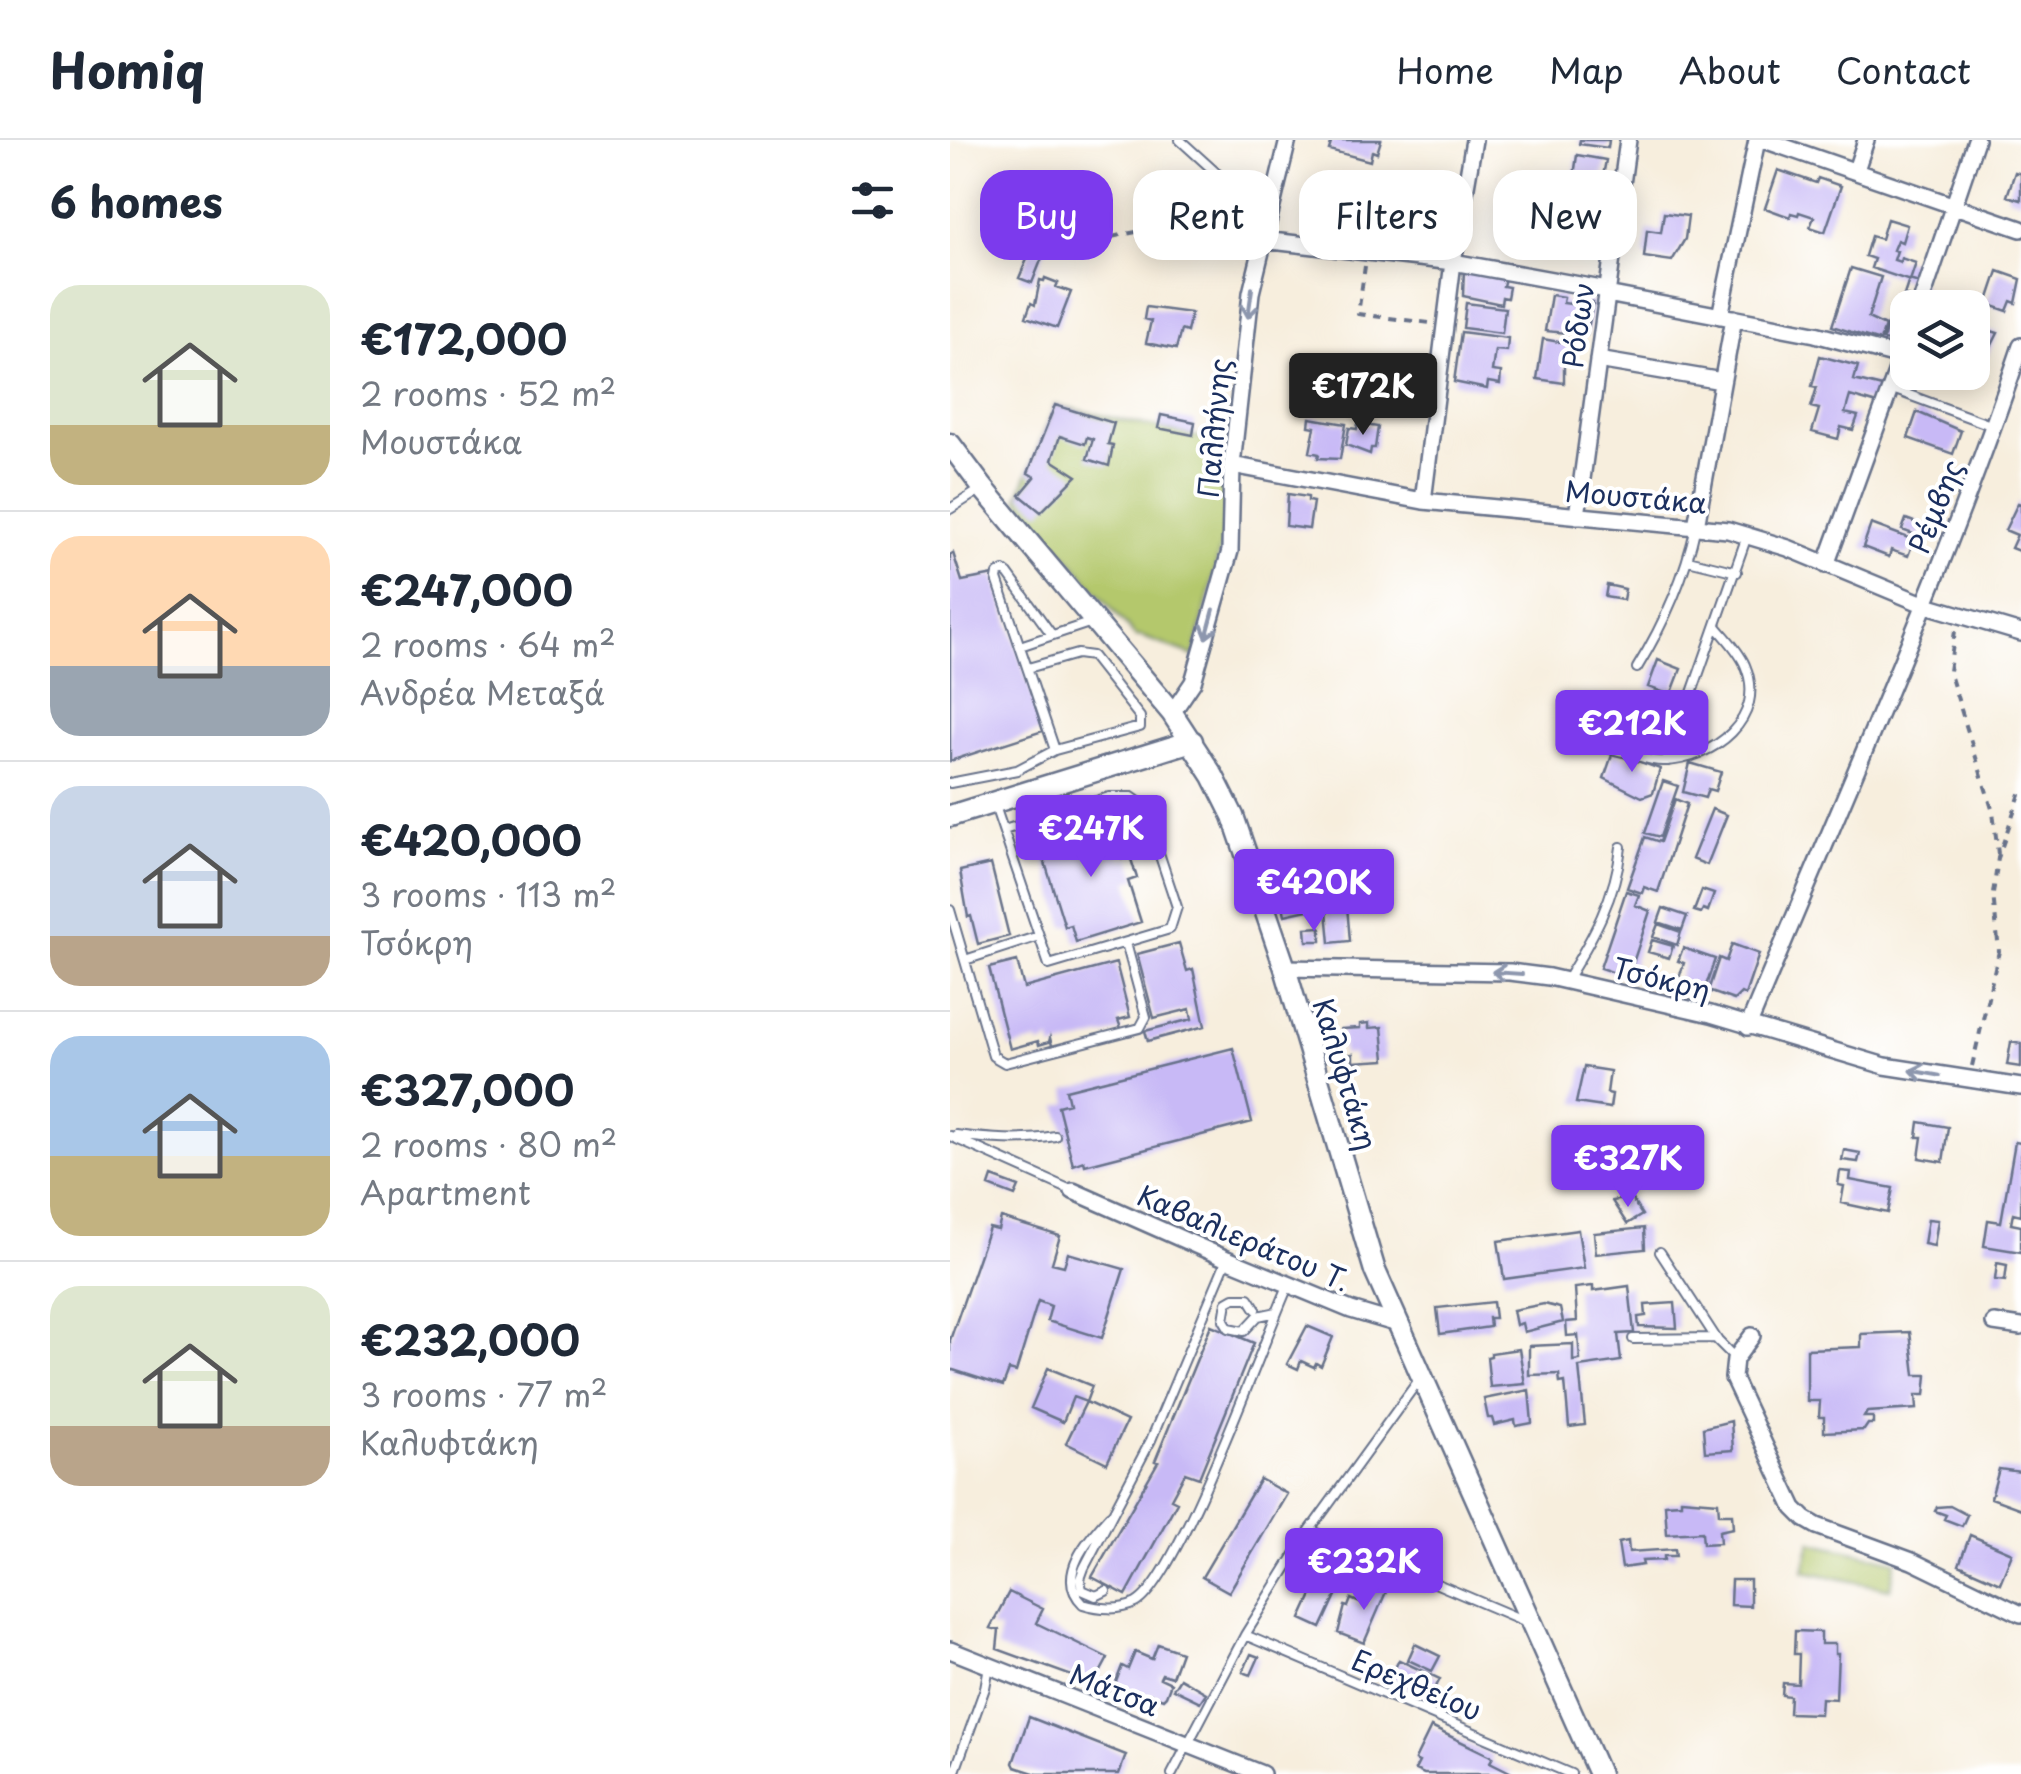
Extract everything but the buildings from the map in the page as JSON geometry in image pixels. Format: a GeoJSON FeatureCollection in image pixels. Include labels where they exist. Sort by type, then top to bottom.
{"type":"FeatureCollection","features":[{"type":"Feature","properties":{"kind":"main road","name":"Καλυφτάκη"},"geometry":{"type":"LineString","coordinates":[[950,444],[982,488],[1172,713],[1233,816],[1285,968],[1375,1271],[1599,1774]]}},
{"type":"Feature","properties":{"kind":"main road"},"geometry":{"type":"LineString","coordinates":[[950,816],[1192,742]]}},
{"type":"Feature","properties":{"kind":"street","name":"Παλλήνης"},"geometry":{"type":"LineString","coordinates":[[1279,177],[1288,140]]}},
{"type":"Feature","properties":{"kind":"street"},"geometry":{"type":"LineString","coordinates":[[1424,501],[1452,262],[1474,140]]}},
{"type":"Feature","properties":{"kind":"street","name":"Ρόδων"},"geometry":{"type":"LineString","coordinates":[[1577,516],[1628,140]]}},
{"type":"Feature","properties":{"kind":"street"},"geometry":{"type":"LineString","coordinates":[[1696,526],[1722,381],[1727,317],[1761,140],[2021,229]]}},
{"type":"Feature","properties":{"kind":"street"},"geometry":{"type":"LineString","coordinates":[[1856,170],[1866,140]]}},
{"type":"Feature","properties":{"kind":"street"},"geometry":{"type":"LineString","coordinates":[[1926,290],[1976,140]]}},
{"type":"Feature","properties":{"kind":"street","name":"Παλλήνης"},"geometry":{"type":"LineString","coordinates":[[1172,713],[1193,682],[1230,551],[1232,465],[1251,293],[1258,260]]}},
{"type":"Feature","properties":{"kind":"street"},"geometry":{"type":"LineString","coordinates":[[1435,260],[1815,334],[1890,354]]}},
{"type":"Feature","properties":{"kind":"street","name":"Ρέμβης"},"geometry":{"type":"LineString","coordinates":[[1748,1027],[1993,426],[2015,386],[2021,346]]}},
{"type":"Feature","properties":{"kind":"street"},"geometry":{"type":"LineString","coordinates":[[1598,360],[1722,381]]}},
{"type":"Feature","properties":{"kind":"street"},"geometry":{"type":"LineString","coordinates":[[1826,565],[1890,388]]}},
{"type":"Feature","properties":{"kind":"street","name":"Μουστάκα"},"geometry":{"type":"LineString","coordinates":[[1232,465],[1424,501],[1696,526],[1747,536],[1788,548],[1923,604],[2021,633]]}},
{"type":"Feature","properties":{"kind":"street","name":"Τσόκρη"},"geometry":{"type":"LineString","coordinates":[[1285,968],[1510,972],[1566,981],[1648,998],[1885,1066],[2021,1087]]}},
{"type":"Feature","properties":{"kind":"street","name":"Καβαλιεράτου Τ."},"geometry":{"type":"LineString","coordinates":[[1073,1191],[1351,1310],[1398,1324]]}},
{"type":"Feature","properties":{"kind":"street"},"geometry":{"type":"LineString","coordinates":[[1994,1323],[2021,1328]]}},
{"type":"Feature","properties":{"kind":"street"},"geometry":{"type":"LineString","coordinates":[[1752,1336],[1735,1358],[1733,1378],[1794,1508],[1817,1526],[1912,1561],[2021,1614]]}},
{"type":"Feature","properties":{"kind":"street","name":"Μάτσα"},"geometry":{"type":"LineString","coordinates":[[950,1650],[1262,1774]]}},
{"type":"Feature","properties":{"kind":"lane"},"geometry":{"type":"LineString","coordinates":[[1180,140],[1213,170]]}},
{"type":"Feature","properties":{"kind":"lane"},"geometry":{"type":"LineString","coordinates":[[1895,390],[1993,426]]}},
{"type":"Feature","properties":{"kind":"lane"},"geometry":{"type":"LineString","coordinates":[[950,509],[982,488]]}},
{"type":"Feature","properties":{"kind":"lane"},"geometry":{"type":"LineString","coordinates":[[1637,668],[1661,626],[1688,560],[1696,526]]}},
{"type":"Feature","properties":{"kind":"lane"},"geometry":{"type":"LineString","coordinates":[[1668,761],[1747,536]]}},
{"type":"Feature","properties":{"kind":"lane"},"geometry":{"type":"LineString","coordinates":[[1688,560],[1737,572]]}},
{"type":"Feature","properties":{"kind":"lane"},"geometry":{"type":"LineString","coordinates":[[1052,635],[1008,574],[1001,572],[998,579],[1055,750]]}},
{"type":"Feature","properties":{"kind":"lane"},"geometry":{"type":"LineString","coordinates":[[1020,646],[1096,621]]}},
{"type":"Feature","properties":{"kind":"lane"},"geometry":{"type":"LineString","coordinates":[[1594,736],[1603,747],[1668,761],[1703,754],[1716,747],[1737,728],[1750,696],[1746,666],[1717,627]]}},
{"type":"Feature","properties":{"kind":"lane"},"geometry":{"type":"LineString","coordinates":[[950,784],[1017,770],[1055,750],[1138,729],[1142,720],[1088,655],[1077,654],[1028,668]]}},
{"type":"Feature","properties":{"kind":"lane"},"geometry":{"type":"LineString","coordinates":[[994,802],[1048,965],[1170,930],[1176,920],[1178,907],[1143,805],[1132,797],[1108,797],[1004,830]]}},
{"type":"Feature","properties":{"kind":"lane"},"geometry":{"type":"LineString","coordinates":[[1566,981],[1601,920],[1616,879],[1621,846]]}},
{"type":"Feature","properties":{"kind":"lane"},"geometry":{"type":"LineString","coordinates":[[950,910],[993,1056],[1005,1064],[1140,1028],[1146,1016],[1126,943]]}},
{"type":"Feature","properties":{"kind":"lane"},"geometry":{"type":"LineString","coordinates":[[965,960],[1039,936]]}},
{"type":"Feature","properties":{"kind":"lane"},"geometry":{"type":"LineString","coordinates":[[950,1135],[994,1140],[1056,1136]]}},
{"type":"Feature","properties":{"kind":"lane"},"geometry":{"type":"LineString","coordinates":[[950,1135],[1073,1191]]}},
{"type":"Feature","properties":{"kind":"lane"},"geometry":{"type":"LineString","coordinates":[[1660,1252],[1716,1338],[1735,1358]]}},
{"type":"Feature","properties":{"kind":"lane"},"geometry":{"type":"LineString","coordinates":[[1106,1591],[1102,1595],[1089,1594],[1082,1590],[1080,1579],[1151,1440],[1227,1259]]}},
{"type":"Feature","properties":{"kind":"lane"},"geometry":{"type":"LineString","coordinates":[[1110,1515],[1071,1570],[1070,1587],[1083,1604],[1116,1608],[1139,1601],[1171,1555],[1213,1469],[1290,1284]]}},
{"type":"Feature","properties":{"kind":"lane"},"geometry":{"type":"LineString","coordinates":[[1256,1309],[1249,1298],[1227,1302],[1224,1320],[1228,1328],[1244,1331],[1258,1316],[1277,1312]]}},
{"type":"Feature","properties":{"kind":"lane"},"geometry":{"type":"LineString","coordinates":[[1633,1339],[1716,1338]]}},
{"type":"Feature","properties":{"kind":"lane"},"geometry":{"type":"LineString","coordinates":[[1172,1774],[1245,1635],[1310,1530],[1420,1378]]}},
{"type":"Feature","properties":{"kind":"lane"},"geometry":{"type":"LineString","coordinates":[[1310,1530],[1531,1624]]}},
{"type":"Feature","properties":{"kind":"lane","name":"Ερεχθείου"},"geometry":{"type":"LineString","coordinates":[[1245,1635],[1571,1774]]}},
{"type":"Feature","properties":{"kind":"lane"},"geometry":{"type":"LineString","coordinates":[[954,1774],[986,1688],[989,1666]]}},
{"type":"Feature","properties":{"kind":"path"},"geometry":{"type":"LineString","coordinates":[[1365,260],[1358,314],[1445,325]]}},
{"type":"Feature","properties":{"kind":"path"},"geometry":{"type":"LineString","coordinates":[[1958,616],[1950,671],[1993,812],[1998,858]]}},
{"type":"Feature","properties":{"kind":"path"},"geometry":{"type":"LineString","coordinates":[[1968,1080],[1998,951],[1993,894],[1998,858],[2021,791]]}},
{"type":"Feature","properties":{"kind":"green space"},"geometry":{"type":"Polygon","coordinates":[[[1055,405],[1229,444],[1225,529],[1194,656],[1136,637],[1018,498],[1055,405]]]}},
{"type":"Feature","properties":{"kind":"green space"},"geometry":{"type":"Polygon","coordinates":[[[1811,1542],[1896,1561],[1890,1589],[1804,1571],[1811,1542]]]}}]}
